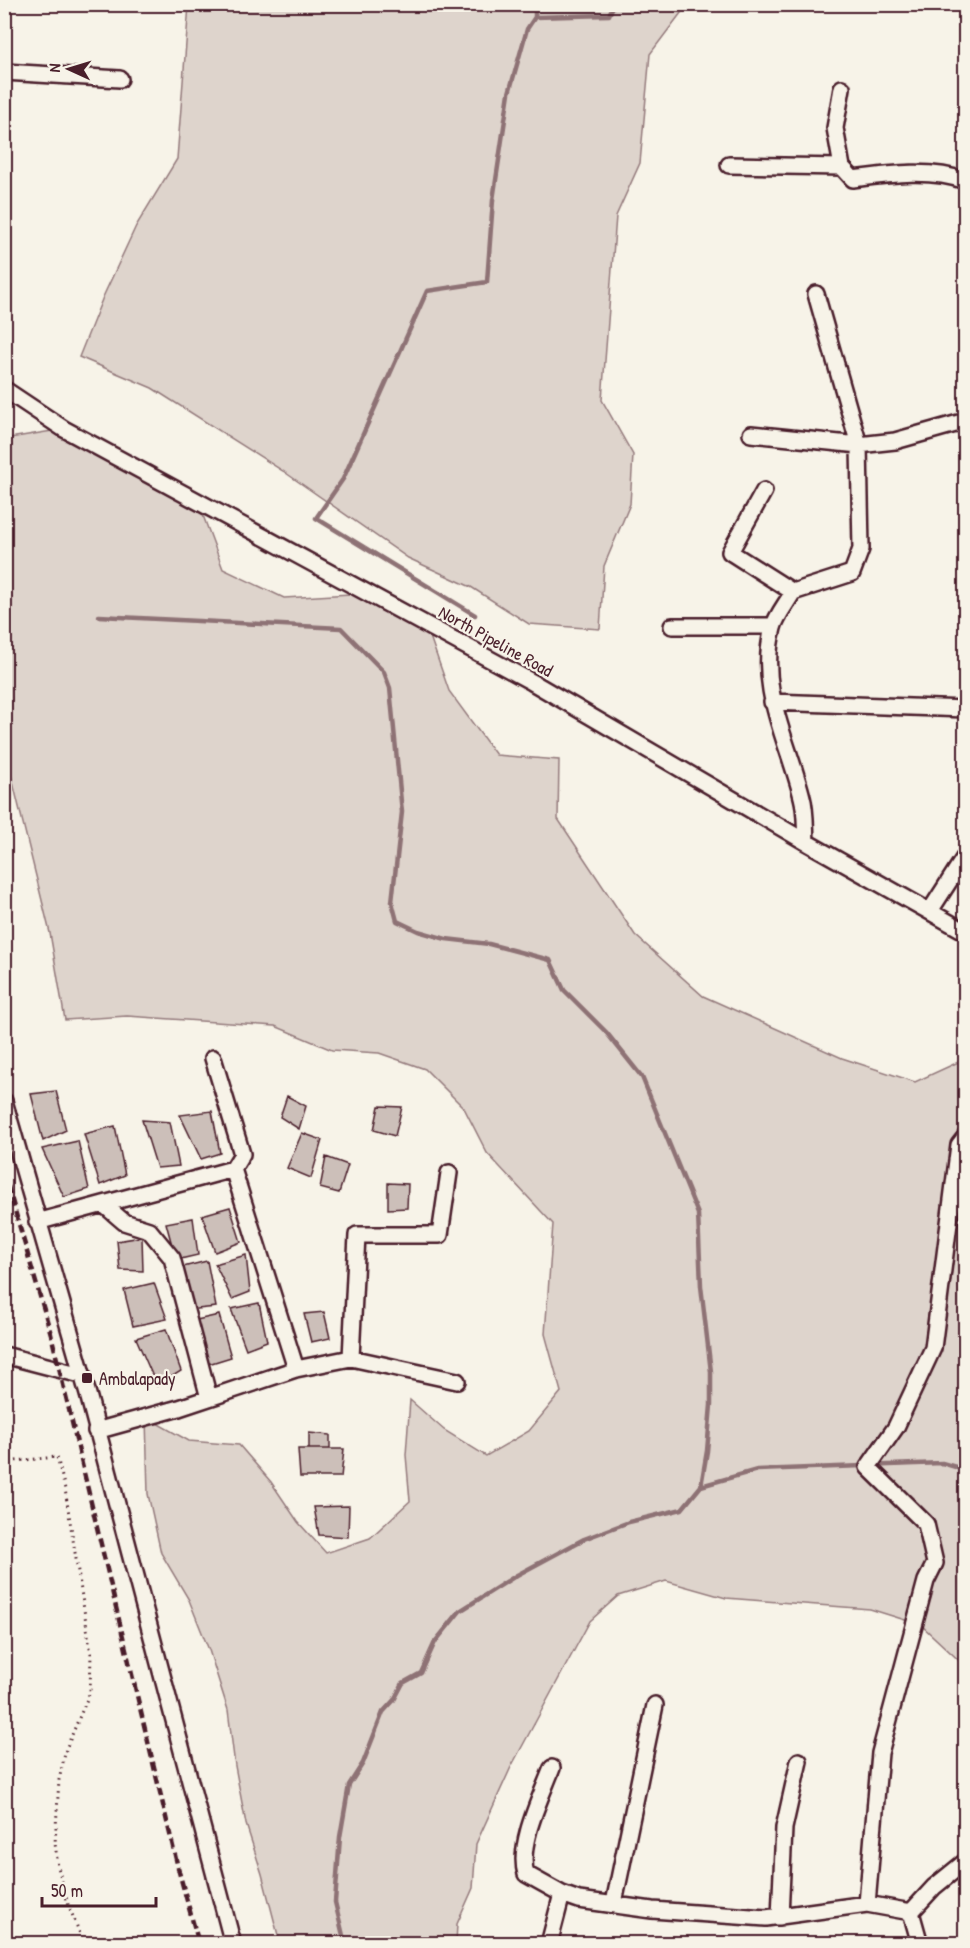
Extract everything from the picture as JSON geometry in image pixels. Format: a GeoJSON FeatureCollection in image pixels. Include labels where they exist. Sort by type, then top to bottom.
{"type":"FeatureCollection","features":[{"type":"Feature","properties":{"kind":"street"},"geometry":{"type":"LineString","coordinates":[[4,72],[120,79]]}},
{"type":"Feature","properties":{"kind":"street"},"geometry":{"type":"LineString","coordinates":[[842,87],[835,128],[842,167],[853,179],[892,174],[948,174],[966,181]]}},
{"type":"Feature","properties":{"kind":"street"},"geometry":{"type":"LineString","coordinates":[[729,165],[842,167]]}},
{"type":"Feature","properties":{"kind":"street"},"geometry":{"type":"LineString","coordinates":[[806,842],[803,800],[791,756],[772,702],[767,664],[773,626],[793,592],[852,573],[861,549],[859,445],[816,294]]}},
{"type":"Feature","properties":{"kind":"street","name":"North Pipeline Road"},"geometry":{"type":"LineString","coordinates":[[4,389],[64,429],[532,682],[966,933]]}},
{"type":"Feature","properties":{"kind":"street"},"geometry":{"type":"LineString","coordinates":[[751,434],[859,445],[895,441],[966,421]]}},
{"type":"Feature","properties":{"kind":"street"},"geometry":{"type":"LineString","coordinates":[[764,491],[730,552],[793,592]]}},
{"type":"Feature","properties":{"kind":"street"},"geometry":{"type":"LineString","coordinates":[[672,626],[773,626]]}},
{"type":"Feature","properties":{"kind":"street"},"geometry":{"type":"LineString","coordinates":[[772,702],[966,709]]}},
{"type":"Feature","properties":{"kind":"street"},"geometry":{"type":"LineString","coordinates":[[930,911],[966,855]]}},
{"type":"Feature","properties":{"kind":"street"},"geometry":{"type":"LineString","coordinates":[[38,1222],[233,1169],[242,1154],[213,1058]]}},
{"type":"Feature","properties":{"kind":"street"},"geometry":{"type":"LineString","coordinates":[[4,1101],[81,1375],[233,1944]]}},
{"type":"Feature","properties":{"kind":"street"},"geometry":{"type":"LineString","coordinates":[[867,1905],[880,1753],[926,1581],[935,1563],[926,1524],[868,1467],[896,1426],[933,1348],[959,1145],[966,1136]]}},
{"type":"Feature","properties":{"kind":"street"},"geometry":{"type":"LineString","coordinates":[[233,1169],[296,1369]]}},
{"type":"Feature","properties":{"kind":"street"},"geometry":{"type":"LineString","coordinates":[[351,1358],[357,1235],[440,1235],[449,1173]]}},
{"type":"Feature","properties":{"kind":"street"},"geometry":{"type":"LineString","coordinates":[[103,1204],[124,1222],[148,1230],[172,1258],[209,1398]]}},
{"type":"Feature","properties":{"kind":"street"},"geometry":{"type":"LineString","coordinates":[[4,1354],[81,1375]]}},
{"type":"Feature","properties":{"kind":"street"},"geometry":{"type":"LineString","coordinates":[[96,1431],[209,1398],[296,1369],[351,1358],[457,1382]]}},
{"type":"Feature","properties":{"kind":"street"},"geometry":{"type":"LineString","coordinates":[[614,1904],[655,1705]]}},
{"type":"Feature","properties":{"kind":"street"},"geometry":{"type":"LineString","coordinates":[[780,1917],[784,1828],[799,1761]]}},
{"type":"Feature","properties":{"kind":"street"},"geometry":{"type":"LineString","coordinates":[[552,1768],[529,1833],[523,1863],[526,1874],[562,1894],[579,1900],[652,1910],[766,1918],[867,1905],[912,1912]]}},
{"type":"Feature","properties":{"kind":"street"},"geometry":{"type":"LineString","coordinates":[[912,1912],[934,1887],[966,1861]]}},
{"type":"Feature","properties":{"kind":"street"},"geometry":{"type":"LineString","coordinates":[[549,1944],[550,1932],[562,1894]]}},
{"type":"Feature","properties":{"kind":"street"},"geometry":{"type":"LineString","coordinates":[[912,1912],[920,1944]]}},
{"type":"Feature","properties":{"kind":"path"},"geometry":{"type":"LineString","coordinates":[[4,1462],[57,1457],[65,1489],[91,1654],[90,1692],[66,1749],[59,1780],[55,1843],[58,1867],[68,1904],[84,1944]]}},
{"type":"Feature","properties":{"kind":"shaded area"},"geometry":{"type":"Polygon","coordinates":[[[189,5],[687,5],[650,54],[640,163],[616,216],[602,400],[633,455],[630,504],[604,566],[600,629],[529,624],[471,587],[408,558],[283,471],[152,388],[79,357],[103,297],[136,226],[177,159],[189,5]]]}},
{"type":"Feature","properties":{"kind":"shaded area"},"geometry":{"type":"Polygon","coordinates":[[[64,429],[198,502],[223,569],[284,598],[367,593],[426,625],[449,691],[496,755],[559,760],[558,819],[635,935],[703,996],[842,1058],[915,1082],[965,1059],[965,1666],[921,1625],[870,1609],[726,1598],[666,1581],[618,1596],[590,1621],[511,1767],[476,1844],[473,1888],[457,1924],[456,1943],[280,1943],[246,1824],[235,1766],[228,1710],[209,1650],[189,1600],[161,1553],[148,1494],[146,1417],[189,1441],[239,1445],[271,1482],[298,1522],[326,1553],[370,1538],[410,1501],[406,1455],[410,1400],[444,1430],[486,1456],[529,1431],[561,1392],[545,1334],[553,1224],[487,1153],[464,1108],[425,1069],[379,1053],[332,1050],[275,1026],[127,1016],[65,1020],[50,933],[5,750],[4,439],[64,429]]]}},
{"type":"Feature","properties":{"kind":"building"},"geometry":{"type":"Polygon","coordinates":[[[56,1091],[66,1130],[43,1141],[31,1094],[56,1091]]]}},
{"type":"Feature","properties":{"kind":"building"},"geometry":{"type":"Polygon","coordinates":[[[287,1096],[306,1106],[299,1129],[280,1117],[287,1096]]]}},
{"type":"Feature","properties":{"kind":"building"},"geometry":{"type":"Polygon","coordinates":[[[379,1106],[402,1107],[395,1136],[374,1130],[379,1106]]]}},
{"type":"Feature","properties":{"kind":"building"},"geometry":{"type":"Polygon","coordinates":[[[212,1111],[220,1153],[201,1159],[180,1115],[212,1111]]]}},
{"type":"Feature","properties":{"kind":"building"},"geometry":{"type":"Polygon","coordinates":[[[142,1120],[170,1122],[179,1166],[157,1168],[142,1120]]]}},
{"type":"Feature","properties":{"kind":"building"},"geometry":{"type":"Polygon","coordinates":[[[115,1126],[125,1175],[100,1185],[84,1134],[115,1126]]]}},
{"type":"Feature","properties":{"kind":"building"},"geometry":{"type":"Polygon","coordinates":[[[302,1133],[322,1140],[311,1178],[287,1168],[302,1133]]]}},
{"type":"Feature","properties":{"kind":"building"},"geometry":{"type":"Polygon","coordinates":[[[78,1141],[89,1189],[64,1197],[42,1149],[78,1141]]]}},
{"type":"Feature","properties":{"kind":"building"},"geometry":{"type":"Polygon","coordinates":[[[326,1157],[348,1165],[339,1193],[320,1188],[326,1157]]]}},
{"type":"Feature","properties":{"kind":"building"},"geometry":{"type":"Polygon","coordinates":[[[388,1183],[408,1184],[407,1208],[388,1209],[388,1183]]]}},
{"type":"Feature","properties":{"kind":"building"},"geometry":{"type":"Polygon","coordinates":[[[230,1207],[241,1242],[215,1252],[202,1215],[230,1207]]]}},
{"type":"Feature","properties":{"kind":"building"},"geometry":{"type":"Polygon","coordinates":[[[193,1218],[198,1255],[176,1260],[166,1223],[193,1218]]]}},
{"type":"Feature","properties":{"kind":"building"},"geometry":{"type":"Polygon","coordinates":[[[142,1237],[143,1271],[120,1270],[117,1241],[142,1237]]]}},
{"type":"Feature","properties":{"kind":"building"},"geometry":{"type":"Polygon","coordinates":[[[246,1255],[250,1292],[232,1299],[215,1264],[246,1255]]]}},
{"type":"Feature","properties":{"kind":"building"},"geometry":{"type":"Polygon","coordinates":[[[207,1261],[216,1307],[188,1310],[179,1268],[207,1261]]]}},
{"type":"Feature","properties":{"kind":"building"},"geometry":{"type":"Polygon","coordinates":[[[154,1283],[167,1319],[133,1326],[124,1290],[154,1283]]]}},
{"type":"Feature","properties":{"kind":"building"},"geometry":{"type":"Polygon","coordinates":[[[259,1303],[267,1341],[246,1349],[231,1309],[259,1303]]]}},
{"type":"Feature","properties":{"kind":"building"},"geometry":{"type":"Polygon","coordinates":[[[324,1312],[330,1338],[311,1342],[304,1314],[324,1312]]]}},
{"type":"Feature","properties":{"kind":"building"},"geometry":{"type":"Polygon","coordinates":[[[219,1315],[231,1357],[205,1365],[192,1321],[219,1315]]]}},
{"type":"Feature","properties":{"kind":"building"},"geometry":{"type":"Polygon","coordinates":[[[166,1329],[181,1371],[157,1386],[136,1338],[166,1329]]]}},
{"type":"Feature","properties":{"kind":"building"},"geometry":{"type":"Polygon","coordinates":[[[309,1433],[330,1435],[330,1449],[309,1449],[309,1433]]]}},
{"type":"Feature","properties":{"kind":"building"},"geometry":{"type":"Polygon","coordinates":[[[298,1449],[344,1449],[341,1477],[300,1477],[298,1449]]]}},
{"type":"Feature","properties":{"kind":"building"},"geometry":{"type":"Polygon","coordinates":[[[349,1506],[348,1537],[319,1535],[314,1507],[349,1506]]]}},
{"type":"Feature","properties":{"kind":"waterway"},"geometry":{"type":"LineString","coordinates":[[475,615],[316,518],[343,479],[427,291],[487,282],[493,200],[509,93],[527,29],[535,17],[535,4]]}},
{"type":"Feature","properties":{"kind":"waterway"},"geometry":{"type":"LineString","coordinates":[[535,17],[609,15],[614,4]]}},
{"type":"Feature","properties":{"kind":"waterway"},"geometry":{"type":"LineString","coordinates":[[99,616],[341,628],[384,672],[390,688],[402,812],[392,902],[397,921],[418,931],[446,939],[489,944],[550,960],[564,990],[606,1032],[642,1077],[698,1214],[701,1286],[711,1372],[707,1451],[701,1486],[682,1509],[629,1522],[584,1539],[517,1575],[460,1611],[435,1642],[421,1673],[403,1683],[394,1700],[383,1712],[363,1763],[349,1785],[340,1837],[335,1902],[345,1944]]}},
{"type":"Feature","properties":{"kind":"waterway"},"geometry":{"type":"LineString","coordinates":[[701,1486],[757,1470],[942,1463],[966,1470]]}},
{"type":"Feature","properties":{"kind":"railway"},"geometry":{"type":"LineString","coordinates":[[4,1173],[51,1334],[179,1872],[199,1944]]}},
{"type":"Feature","properties":{"kind":"place","name":"Ambalapady"},"geometry":{"type":"Point","coordinates":[87,1378]}}]}
